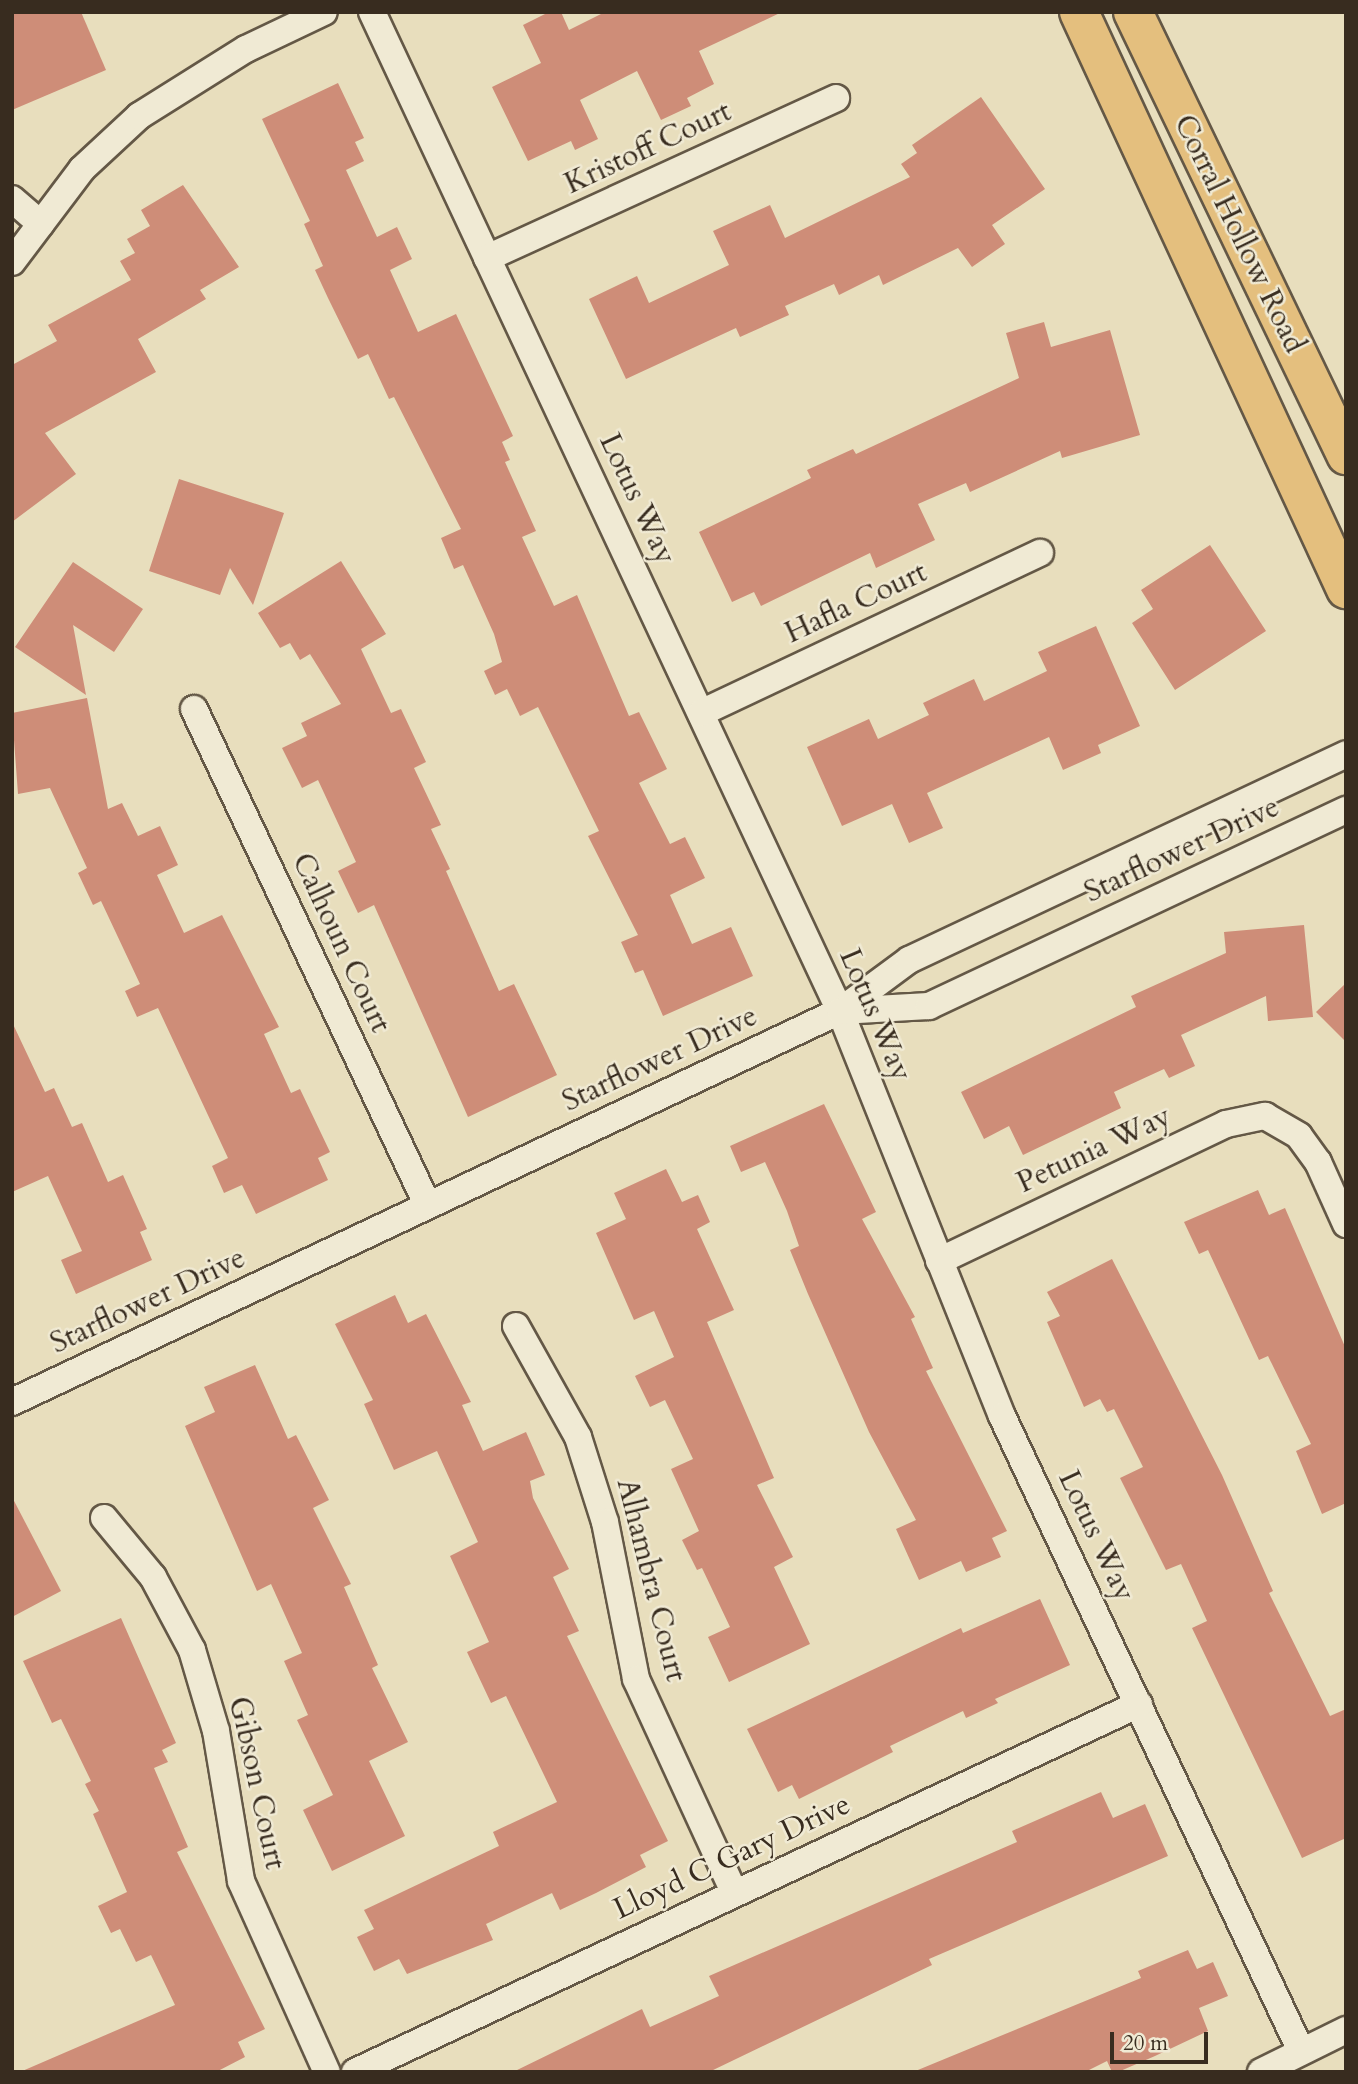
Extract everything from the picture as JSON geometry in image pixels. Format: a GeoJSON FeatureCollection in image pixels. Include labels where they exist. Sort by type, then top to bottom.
{"type":"FeatureCollection","features":[{"type":"Feature","properties":{"kind":"main road"},"geometry":{"type":"LineString","coordinates":[[1079,12],[1346,589]]}},
{"type":"Feature","properties":{"kind":"main road","name":"Corral Hollow Road"},"geometry":{"type":"LineString","coordinates":[[1133,12],[1346,455]]}},
{"type":"Feature","properties":{"kind":"street"},"geometry":{"type":"LineString","coordinates":[[12,262],[82,169],[139,116],[246,49],[324,12]]}},
{"type":"Feature","properties":{"kind":"street","name":"Lotus Way"},"geometry":{"type":"LineString","coordinates":[[372,12],[840,1011],[1002,1416],[1301,2051]]}},
{"type":"Feature","properties":{"kind":"street"},"geometry":{"type":"LineString","coordinates":[[1115,12],[1134,49],[1178,106]]}},
{"type":"Feature","properties":{"kind":"street","name":"Kristoff Court"},"geometry":{"type":"LineString","coordinates":[[487,258],[836,98]]}},
{"type":"Feature","properties":{"kind":"street"},"geometry":{"type":"LineString","coordinates":[[12,199],[41,224]]}},
{"type":"Feature","properties":{"kind":"street","name":"Hafla Court"},"geometry":{"type":"LineString","coordinates":[[701,713],[1040,553]]}},
{"type":"Feature","properties":{"kind":"street","name":"Calhoun Court"},"geometry":{"type":"LineString","coordinates":[[194,709],[428,1206]]}},
{"type":"Feature","properties":{"kind":"street"},"geometry":{"type":"LineString","coordinates":[[840,1011],[909,960],[1346,754]]}},
{"type":"Feature","properties":{"kind":"street","name":"Starflower Drive"},"geometry":{"type":"LineString","coordinates":[[14,1396],[428,1206],[840,1011],[929,1006],[1346,810]]}},
{"type":"Feature","properties":{"kind":"street","name":"Petunia Way"},"geometry":{"type":"LineString","coordinates":[[939,1261],[1226,1124],[1265,1116],[1282,1123],[1318,1162],[1346,1224]]}},
{"type":"Feature","properties":{"kind":"street","name":"Alhambra Court"},"geometry":{"type":"LineString","coordinates":[[516,1326],[578,1437],[605,1522],[636,1679],[734,1892]]}},
{"type":"Feature","properties":{"kind":"street","name":"Gibson Court"},"geometry":{"type":"LineString","coordinates":[[104,1518],[153,1577],[192,1650],[216,1731],[241,1881],[327,2072]]}},
{"type":"Feature","properties":{"kind":"street","name":"Lloyd C Gary Drive"},"geometry":{"type":"LineString","coordinates":[[355,2072],[1139,1704]]}},
{"type":"Feature","properties":{"kind":"street"},"geometry":{"type":"LineString","coordinates":[[1261,2072],[1346,2030]]}},
{"type":"Feature","properties":{"kind":"building"},"geometry":{"type":"Polygon","coordinates":[[[12,12],[81,12],[106,70],[12,110],[12,12]]]}},
{"type":"Feature","properties":{"kind":"building"},"geometry":{"type":"Polygon","coordinates":[[[549,12],[561,12],[569,30],[605,12],[782,12],[699,51],[714,84],[687,98],[691,106],[661,120],[637,71],[580,100],[598,139],[575,150],[571,141],[528,161],[492,87],[541,63],[523,25],[549,12]]]}},
{"type":"Feature","properties":{"kind":"building"},"geometry":{"type":"Polygon","coordinates":[[[338,83],[364,138],[355,142],[364,161],[346,170],[377,237],[397,227],[412,259],[390,270],[418,332],[456,314],[513,436],[502,442],[510,460],[505,462],[536,531],[522,537],[554,606],[577,595],[629,716],[639,712],[667,769],[639,783],[670,844],[685,837],[705,878],[670,895],[692,944],[731,927],[753,976],[663,1016],[643,970],[635,973],[621,942],[638,935],[588,836],[599,831],[538,707],[520,716],[507,689],[495,695],[484,671],[502,662],[494,634],[463,565],[454,569],[441,538],[461,529],[394,397],[389,399],[368,354],[358,359],[328,298],[315,270],[323,266],[304,224],[310,221],[262,119],[338,83]]]}},
{"type":"Feature","properties":{"kind":"building"},"geometry":{"type":"Polygon","coordinates":[[[981,97],[1045,189],[992,225],[1005,244],[972,267],[958,248],[883,285],[879,275],[839,295],[834,284],[785,306],[789,315],[740,337],[736,328],[626,379],[589,299],[637,276],[649,303],[729,265],[713,231],[770,205],[785,238],[910,177],[901,164],[917,153],[912,145],[981,97]]]}},
{"type":"Feature","properties":{"kind":"building"},"geometry":{"type":"Polygon","coordinates":[[[183,185],[239,267],[200,290],[206,299],[138,339],[156,372],[45,433],[76,474],[12,522],[12,365],[57,341],[48,325],[131,280],[120,261],[135,253],[127,239],[150,226],[141,210],[183,185]]]}},
{"type":"Feature","properties":{"kind":"building"},"geometry":{"type":"Polygon","coordinates":[[[1044,322],[1051,347],[1110,330],[1140,435],[1062,458],[1060,451],[970,492],[966,483],[918,504],[935,540],[876,568],[870,553],[761,606],[754,592],[732,602],[699,532],[811,478],[807,470],[853,449],[856,454],[1019,378],[1006,333],[1044,322]]]}},
{"type":"Feature","properties":{"kind":"building"},"geometry":{"type":"Polygon","coordinates":[[[179,479],[284,513],[253,605],[230,568],[220,595],[149,571],[179,479]]]}},
{"type":"Feature","properties":{"kind":"building"},"geometry":{"type":"Polygon","coordinates":[[[1210,545],[1266,631],[1175,690],[1132,623],[1153,609],[1141,590],[1210,545]]]}},
{"type":"Feature","properties":{"kind":"building"},"geometry":{"type":"Polygon","coordinates":[[[341,561],[386,634],[361,649],[391,713],[401,709],[426,762],[414,768],[441,825],[431,829],[450,869],[446,871],[499,991],[514,984],[557,1075],[468,1117],[374,905],[358,913],[338,871],[356,862],[318,780],[302,788],[282,748],[307,736],[301,723],[341,704],[310,654],[300,660],[290,643],[280,648],[258,613],[341,561]]]}},
{"type":"Feature","properties":{"kind":"building"},"geometry":{"type":"Polygon","coordinates":[[[73,562],[143,609],[114,652],[73,625],[86,695],[15,647],[73,562]]]}},
{"type":"Feature","properties":{"kind":"building"},"geometry":{"type":"Polygon","coordinates":[[[1096,626],[1140,726],[1098,745],[1101,753],[1063,770],[1049,737],[927,793],[943,828],[909,843],[892,804],[842,826],[807,747],[869,719],[878,739],[929,715],[923,703],[974,679],[984,701],[1047,671],[1038,652],[1096,626]]]}},
{"type":"Feature","properties":{"kind":"building"},"geometry":{"type":"Polygon","coordinates":[[[87,698],[108,809],[122,803],[138,836],[160,826],[178,865],[157,875],[184,933],[222,915],[279,1027],[264,1034],[291,1093],[300,1089],[330,1152],[318,1158],[328,1180],[256,1214],[242,1185],[224,1193],[212,1166],[228,1158],[158,1008],[137,1017],[125,991],[140,984],[101,901],[93,905],[78,873],[87,868],[50,788],[18,794],[12,713],[87,698]]]}},
{"type":"Feature","properties":{"kind":"building"},"geometry":{"type":"Polygon","coordinates":[[[1304,925],[1313,1017],[1268,1021],[1266,996],[1181,1035],[1195,1066],[1169,1078],[1164,1069],[1114,1092],[1121,1108],[1023,1155],[1009,1126],[984,1139],[961,1092],[1136,1007],[1131,996],[1226,953],[1224,932],[1304,925]]]}},
{"type":"Feature","properties":{"kind":"building"},"geometry":{"type":"Polygon","coordinates":[[[1346,983],[1346,1042],[1316,1012],[1346,983]]]}},
{"type":"Feature","properties":{"kind":"building"},"geometry":{"type":"Polygon","coordinates":[[[12,1022],[45,1092],[54,1088],[72,1127],[82,1123],[108,1182],[123,1175],[147,1229],[140,1232],[152,1260],[76,1294],[61,1260],[82,1251],[48,1176],[12,1192],[12,1022]]]}},
{"type":"Feature","properties":{"kind":"building"},"geometry":{"type":"Polygon","coordinates":[[[824,1104],[876,1212],[862,1219],[915,1317],[911,1319],[933,1368],[926,1371],[1007,1531],[992,1538],[1001,1557],[966,1572],[961,1561],[919,1580],[896,1529],[916,1520],[869,1432],[808,1294],[790,1250],[799,1246],[787,1211],[765,1162],[741,1172],[730,1146],[824,1104]]]}},
{"type":"Feature","properties":{"kind":"building"},"geometry":{"type":"Polygon","coordinates":[[[666,1169],[682,1202],[698,1195],[710,1222],[697,1229],[734,1310],[707,1322],[774,1478],[757,1485],[793,1557],[774,1567],[810,1644],[729,1682],[708,1637],[730,1627],[702,1568],[697,1570],[682,1540],[699,1531],[671,1469],[693,1459],[665,1400],[650,1407],[635,1376],[674,1357],[654,1311],[634,1320],[596,1233],[626,1219],[614,1193],[666,1169]]]}},
{"type":"Feature","properties":{"kind":"building"},"geometry":{"type":"Polygon","coordinates":[[[1258,1190],[1269,1215],[1285,1208],[1346,1349],[1346,1503],[1322,1514],[1296,1451],[1311,1444],[1268,1356],[1259,1360],[1208,1250],[1199,1254],[1184,1222],[1258,1190]]]}},
{"type":"Feature","properties":{"kind":"building"},"geometry":{"type":"Polygon","coordinates":[[[1112,1259],[1222,1475],[1273,1591],[1269,1593],[1330,1716],[1346,1709],[1346,1838],[1302,1858],[1192,1628],[1207,1621],[1181,1564],[1166,1570],[1120,1478],[1143,1467],[1114,1409],[1107,1412],[1100,1399],[1084,1407],[1047,1322],[1060,1316],[1047,1292],[1112,1259]]]}},
{"type":"Feature","properties":{"kind":"building"},"geometry":{"type":"Polygon","coordinates":[[[395,1295],[408,1323],[426,1314],[471,1402],[462,1405],[483,1451],[526,1432],[545,1475],[530,1481],[533,1498],[569,1569],[553,1577],[579,1631],[567,1636],[668,1841],[640,1855],[646,1867],[596,1893],[560,1910],[552,1893],[486,1924],[493,1940],[407,1974],[399,1959],[374,1971],[357,1937],[374,1929],[364,1910],[499,1846],[493,1832],[557,1802],[506,1696],[491,1703],[467,1652],[489,1642],[450,1556],[478,1542],[437,1451],[394,1470],[364,1404],[373,1400],[335,1324],[395,1295]]]}},
{"type":"Feature","properties":{"kind":"building"},"geometry":{"type":"Polygon","coordinates":[[[255,1365],[288,1439],[296,1435],[329,1500],[313,1508],[351,1584],[344,1587],[378,1665],[372,1668],[408,1742],[369,1761],[405,1836],[332,1871],[303,1810],[333,1795],[297,1720],[308,1715],[284,1661],[302,1653],[271,1584],[257,1591],[185,1426],[215,1412],[204,1387],[255,1365]]]}},
{"type":"Feature","properties":{"kind":"building"},"geometry":{"type":"Polygon","coordinates":[[[12,1497],[61,1591],[12,1617],[12,1497]]]}},
{"type":"Feature","properties":{"kind":"building"},"geometry":{"type":"Polygon","coordinates":[[[1040,1599],[1070,1665],[995,1699],[998,1703],[966,1718],[963,1711],[890,1746],[893,1752],[799,1799],[792,1785],[778,1792],[747,1729],[961,1628],[963,1633],[1040,1599]]]}},
{"type":"Feature","properties":{"kind":"building"},"geometry":{"type":"Polygon","coordinates":[[[121,1618],[176,1743],[162,1750],[168,1762],[154,1768],[188,1847],[177,1852],[265,2029],[238,2042],[245,2057],[216,2072],[20,2072],[175,2005],[151,1955],[136,1962],[120,1929],[111,1933],[98,1906],[127,1892],[93,1814],[99,1811],[85,1784],[91,1781],[61,1719],[52,1723],[23,1661],[121,1618]]]}},
{"type":"Feature","properties":{"kind":"building"},"geometry":{"type":"Polygon","coordinates":[[[1101,1792],[1113,1818],[1145,1804],[1168,1856],[929,1959],[932,1965],[709,2072],[513,2072],[642,2009],[650,2027],[719,1996],[709,1976],[1017,1842],[1012,1831],[1101,1792]]]}},
{"type":"Feature","properties":{"kind":"building"},"geometry":{"type":"Polygon","coordinates":[[[1188,1950],[1197,1969],[1213,1962],[1228,1996],[1199,2008],[1208,2031],[1155,2056],[1118,2072],[1112,2072],[1107,2061],[1085,2072],[913,2072],[1141,1978],[1138,1971],[1188,1950]]]}}]}
